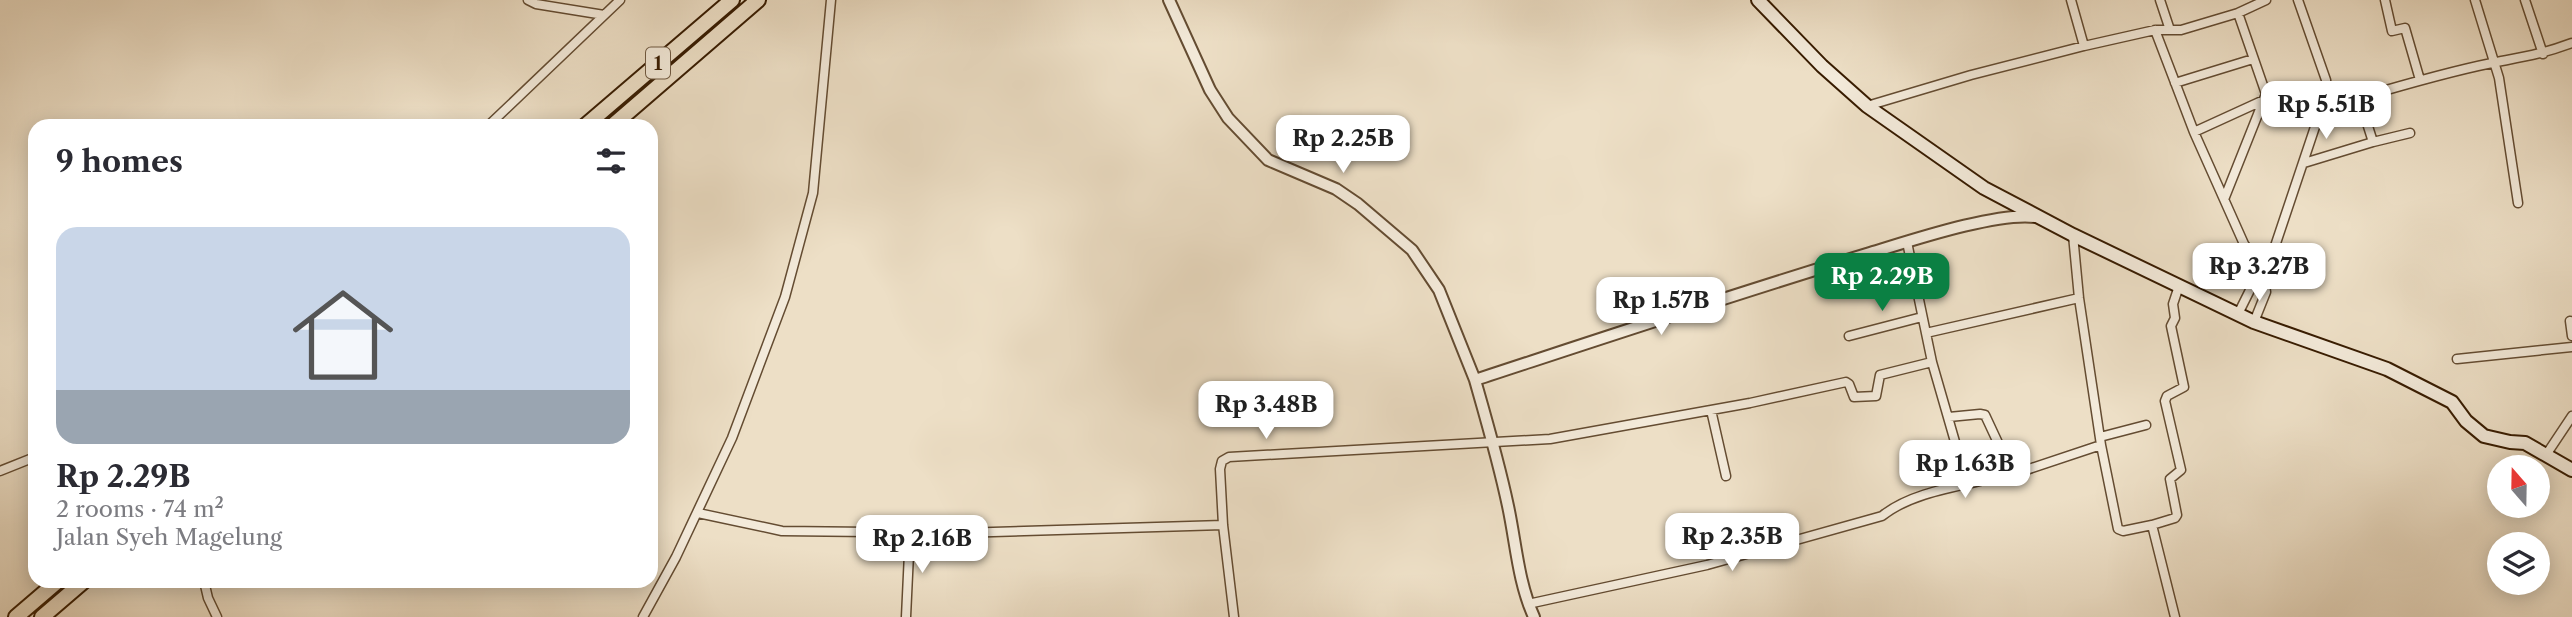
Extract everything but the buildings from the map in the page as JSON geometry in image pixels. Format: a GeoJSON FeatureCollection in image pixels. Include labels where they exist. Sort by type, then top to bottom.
{"type":"FeatureCollection","features":[{"type":"Feature","properties":{"kind":"highway","name":"1"},"geometry":{"type":"LineString","coordinates":[[593,119],[732,0]]}},
{"type":"Feature","properties":{"kind":"highway","name":"1"},"geometry":{"type":"LineString","coordinates":[[620,119],[758,0]]}},
{"type":"Feature","properties":{"kind":"highway"},"geometry":{"type":"LineString","coordinates":[[16,617],[50,588]]}},
{"type":"Feature","properties":{"kind":"highway"},"geometry":{"type":"LineString","coordinates":[[42,617],[76,588]]}},
{"type":"Feature","properties":{"kind":"main road"},"geometry":{"type":"LineString","coordinates":[[1758,0],[1822,66],[1867,106],[1984,188],[2038,218],[2254,322],[2387,369],[2452,402],[2466,421],[2484,436],[2525,443],[2572,470]]}},
{"type":"Feature","properties":{"kind":"street"},"geometry":{"type":"LineString","coordinates":[[528,0],[536,4],[604,15]]}},
{"type":"Feature","properties":{"kind":"street"},"geometry":{"type":"LineString","coordinates":[[495,119],[620,0]]}},
{"type":"Feature","properties":{"kind":"street"},"geometry":{"type":"LineString","coordinates":[[643,617],[698,513],[732,438],[776,324],[813,193],[831,0]]}},
{"type":"Feature","properties":{"kind":"street"},"geometry":{"type":"LineString","coordinates":[[1169,0],[1210,90],[1228,118],[1269,160],[1336,189],[1358,204],[1412,250],[1439,290],[1475,380],[1492,441],[1528,604],[1534,617]]}},
{"type":"Feature","properties":{"kind":"street"},"geometry":{"type":"LineString","coordinates":[[2071,0],[2084,46]]}},
{"type":"Feature","properties":{"kind":"street"},"geometry":{"type":"LineString","coordinates":[[2160,0],[2170,30]]}},
{"type":"Feature","properties":{"kind":"street"},"geometry":{"type":"LineString","coordinates":[[1867,106],[1971,75],[2084,46],[2155,30],[2182,30],[2238,13],[2266,0]]}},
{"type":"Feature","properties":{"kind":"street"},"geometry":{"type":"LineString","coordinates":[[2254,322],[2266,292],[2266,277],[2327,86],[2298,0]]}},
{"type":"Feature","properties":{"kind":"street"},"geometry":{"type":"LineString","coordinates":[[2385,0],[2392,32],[2405,28],[2420,80]]}},
{"type":"Feature","properties":{"kind":"street"},"geometry":{"type":"LineString","coordinates":[[2475,0],[2501,89],[2518,204]]}},
{"type":"Feature","properties":{"kind":"street"},"geometry":{"type":"LineString","coordinates":[[2525,0],[2543,54]]}},
{"type":"Feature","properties":{"kind":"street"},"geometry":{"type":"LineString","coordinates":[[2225,197],[2265,92],[2238,13]]}},
{"type":"Feature","properties":{"kind":"street"},"geometry":{"type":"LineString","coordinates":[[2155,30],[2194,132],[2245,244],[2266,277]]}},
{"type":"Feature","properties":{"kind":"street"},"geometry":{"type":"LineString","coordinates":[[2373,142],[2359,97],[2494,62],[2543,54],[2572,43]]}},
{"type":"Feature","properties":{"kind":"street"},"geometry":{"type":"LineString","coordinates":[[2175,83],[2253,59]]}},
{"type":"Feature","properties":{"kind":"street"},"geometry":{"type":"LineString","coordinates":[[2194,132],[2264,100]]}},
{"type":"Feature","properties":{"kind":"street"},"geometry":{"type":"LineString","coordinates":[[2304,163],[2410,133]]}},
{"type":"Feature","properties":{"kind":"street"},"geometry":{"type":"LineString","coordinates":[[1475,380],[1907,242],[2019,216],[2038,218]]}},
{"type":"Feature","properties":{"kind":"street"},"geometry":{"type":"LineString","coordinates":[[2073,235],[2079,298],[2100,441],[2118,529],[2123,531],[2178,515],[2169,480],[2181,470],[2165,401],[2167,396],[2184,387],[2171,326],[2175,318],[2174,301],[2179,286]]}},
{"type":"Feature","properties":{"kind":"street"},"geometry":{"type":"LineString","coordinates":[[1907,242],[1933,362],[1964,468],[1992,467],[2002,476]]}},
{"type":"Feature","properties":{"kind":"street"},"geometry":{"type":"LineString","coordinates":[[2238,314],[2252,286],[2266,277]]}},
{"type":"Feature","properties":{"kind":"street"},"geometry":{"type":"LineString","coordinates":[[1926,333],[2079,298]]}},
{"type":"Feature","properties":{"kind":"street"},"geometry":{"type":"LineString","coordinates":[[1849,336],[1922,317]]}},
{"type":"Feature","properties":{"kind":"street"},"geometry":{"type":"LineString","coordinates":[[2570,321],[2572,336]]}},
{"type":"Feature","properties":{"kind":"street"},"geometry":{"type":"LineString","coordinates":[[2457,359],[2572,347]]}},
{"type":"Feature","properties":{"kind":"street"},"geometry":{"type":"LineString","coordinates":[[1234,617],[1223,525],[1220,469],[1222,461],[1229,457],[1550,439],[1711,411],[1846,382],[1850,384],[1854,397],[1876,396],[1881,375],[1933,362]]}},
{"type":"Feature","properties":{"kind":"street"},"geometry":{"type":"LineString","coordinates":[[1711,411],[1726,477]]}},
{"type":"Feature","properties":{"kind":"street"},"geometry":{"type":"LineString","coordinates":[[1949,417],[1985,415],[2013,475]]}},
{"type":"Feature","properties":{"kind":"street"},"geometry":{"type":"LineString","coordinates":[[2546,454],[2572,416]]}},
{"type":"Feature","properties":{"kind":"street"},"geometry":{"type":"LineString","coordinates":[[1528,604],[1707,565],[1882,516],[1895,506],[1921,496],[2013,475],[2146,425]]}},
{"type":"Feature","properties":{"kind":"street"},"geometry":{"type":"LineString","coordinates":[[0,471],[28,460]]}},
{"type":"Feature","properties":{"kind":"street"},"geometry":{"type":"LineString","coordinates":[[698,513],[782,531],[910,533],[1223,525]]}},
{"type":"Feature","properties":{"kind":"street"},"geometry":{"type":"LineString","coordinates":[[2151,525],[2175,617]]}},
{"type":"Feature","properties":{"kind":"street"},"geometry":{"type":"LineString","coordinates":[[906,617],[910,533]]}},
{"type":"Feature","properties":{"kind":"street"},"geometry":{"type":"LineString","coordinates":[[206,588],[217,617]]}}]}
